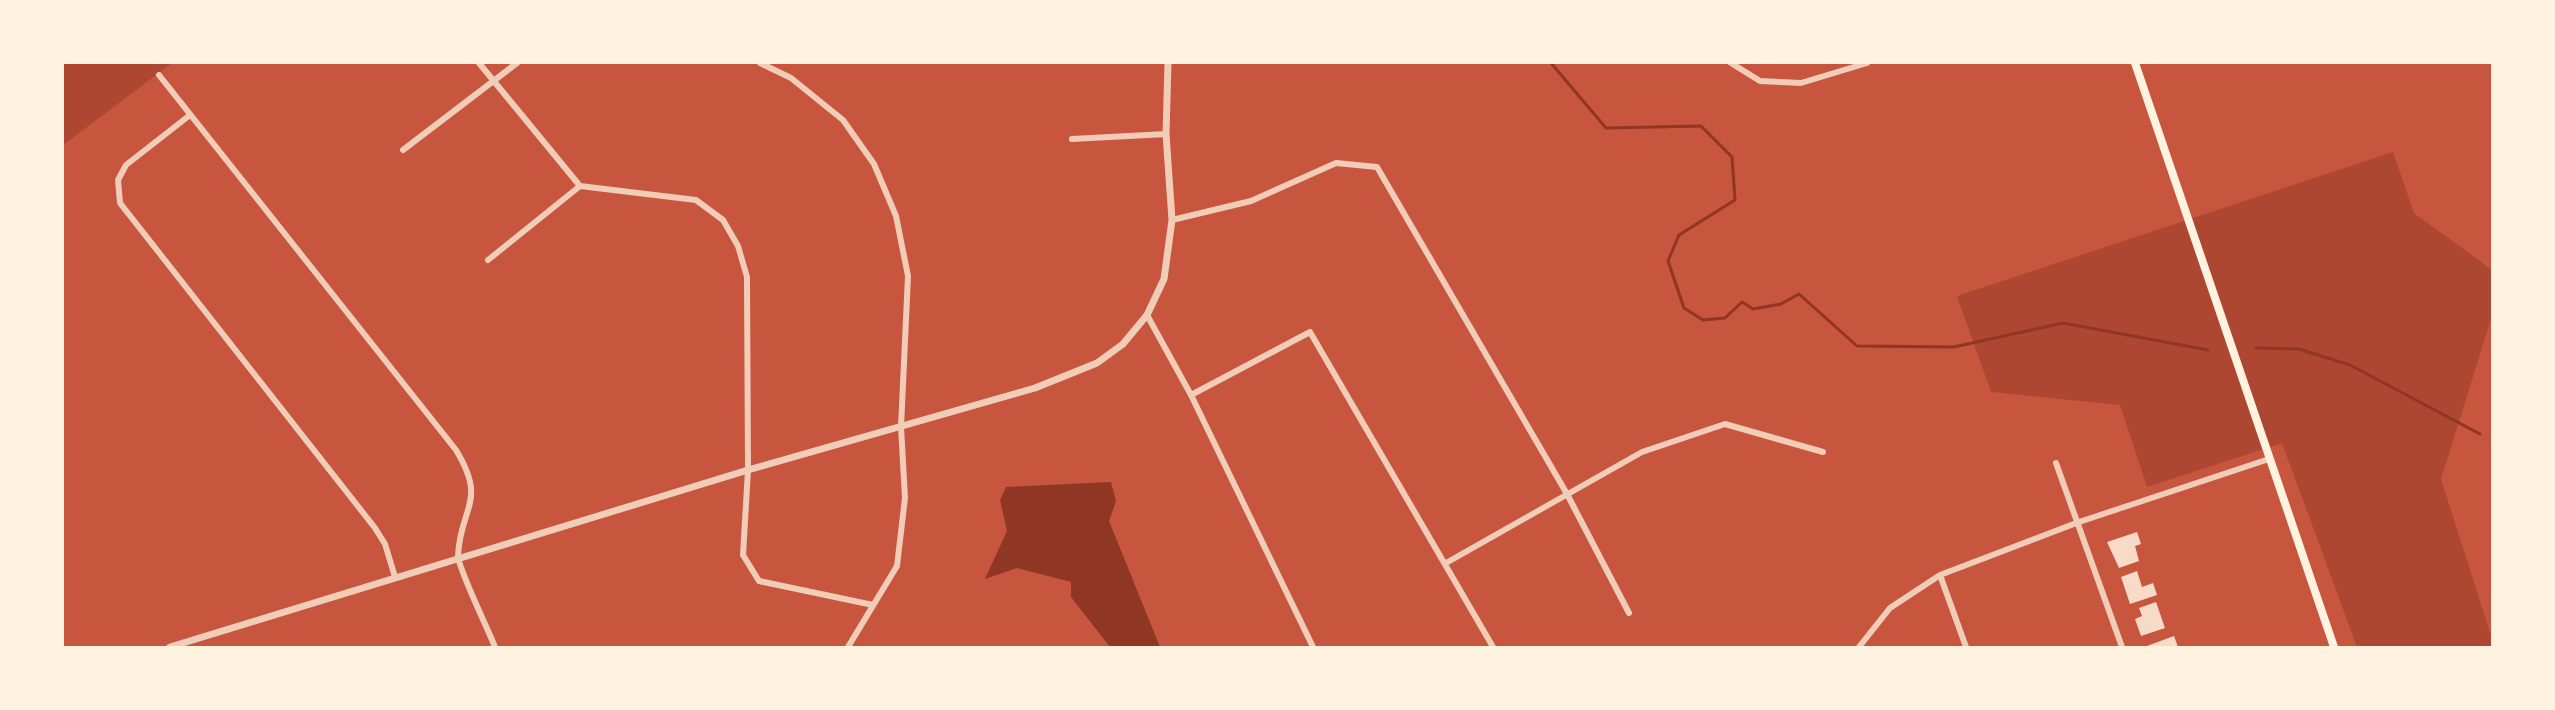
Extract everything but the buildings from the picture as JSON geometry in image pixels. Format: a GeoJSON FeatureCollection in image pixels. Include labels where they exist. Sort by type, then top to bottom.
{"type":"FeatureCollection","features":[{"type":"Feature","properties":{"kind":"main road"},"geometry":{"type":"LineString","coordinates":[[2135,63],[2334,647]]}},
{"type":"Feature","properties":{"kind":"street"},"geometry":{"type":"LineString","coordinates":[[479,63],[580,186],[696,200],[723,220],[738,246],[747,277],[748,470],[742,555],[759,581],[873,605]]}},
{"type":"Feature","properties":{"kind":"street"},"geometry":{"type":"LineString","coordinates":[[403,150],[518,63]]}},
{"type":"Feature","properties":{"kind":"street"},"geometry":{"type":"LineString","coordinates":[[760,63],[791,78],[843,120],[874,164],[896,216],[908,276],[901,426],[905,498],[897,566],[848,647]]}},
{"type":"Feature","properties":{"kind":"street"},"geometry":{"type":"LineString","coordinates":[[174,646],[395,576],[748,470],[1035,388],[1097,363],[1123,344],[1147,315],[1164,279],[1172,220],[1166,134],[1168,63]]}},
{"type":"Feature","properties":{"kind":"street"},"geometry":{"type":"LineString","coordinates":[[1731,63],[1760,81],[1801,83],[1863,64]]}},
{"type":"Feature","properties":{"kind":"street"},"geometry":{"type":"LineString","coordinates":[[159,75],[456,450],[469,472],[472,485],[458,558],[495,647]]}},
{"type":"Feature","properties":{"kind":"street"},"geometry":{"type":"LineString","coordinates":[[190,115],[126,165],[118,180],[120,204],[375,528],[385,544],[395,576]]}},
{"type":"Feature","properties":{"kind":"street"},"geometry":{"type":"LineString","coordinates":[[1072,139],[1166,134]]}},
{"type":"Feature","properties":{"kind":"street"},"geometry":{"type":"LineString","coordinates":[[1172,220],[1251,201],[1336,164],[1377,166],[1566,494],[1629,614]]}},
{"type":"Feature","properties":{"kind":"street"},"geometry":{"type":"LineString","coordinates":[[488,260],[580,186]]}},
{"type":"Feature","properties":{"kind":"street"},"geometry":{"type":"LineString","coordinates":[[1147,315],[1191,395],[1313,647]]}},
{"type":"Feature","properties":{"kind":"street"},"geometry":{"type":"LineString","coordinates":[[1191,395],[1310,332],[1493,647]]}},
{"type":"Feature","properties":{"kind":"street"},"geometry":{"type":"LineString","coordinates":[[1446,563],[1642,452],[1725,424],[1823,453]]}},
{"type":"Feature","properties":{"kind":"street"},"geometry":{"type":"LineString","coordinates":[[1859,647],[1890,609],[1940,575],[2079,522],[2269,459]]}},
{"type":"Feature","properties":{"kind":"street"},"geometry":{"type":"LineString","coordinates":[[2056,463],[2122,647]]}},
{"type":"Feature","properties":{"kind":"street"},"geometry":{"type":"LineString","coordinates":[[1940,575],[1966,647]]}},
{"type":"Feature","properties":{"kind":"shaded area"},"geometry":{"type":"Polygon","coordinates":[[[63,63],[172,63],[63,145],[63,63]]]}},
{"type":"Feature","properties":{"kind":"shaded area"},"geometry":{"type":"Polygon","coordinates":[[[2393,152],[2414,213],[2492,270],[2492,316],[2441,479],[2492,639],[2492,647],[2357,647],[2282,443],[2147,487],[2120,405],[1991,392],[1957,296],[2393,152]]]}},
{"type":"Feature","properties":{"kind":"shaded area"},"geometry":{"type":"Polygon","coordinates":[[[1111,482],[1116,501],[1109,521],[1160,647],[1110,647],[1071,597],[1071,582],[1017,568],[985,579],[1007,531],[1000,500],[1006,487],[1111,482]]]}},
{"type":"Feature","properties":{"kind":"waterway"},"geometry":{"type":"LineString","coordinates":[[1551,63],[1606,128],[1701,126],[1732,157],[1735,200],[1679,235],[1668,261],[1684,308],[1703,320],[1725,318],[1742,302],[1753,309],[1781,304],[1799,294],[1857,346],[1954,347],[2063,323],[2208,350]]}},
{"type":"Feature","properties":{"kind":"waterway"},"geometry":{"type":"LineString","coordinates":[[2256,348],[2299,349],[2350,365],[2480,434]]}}]}
